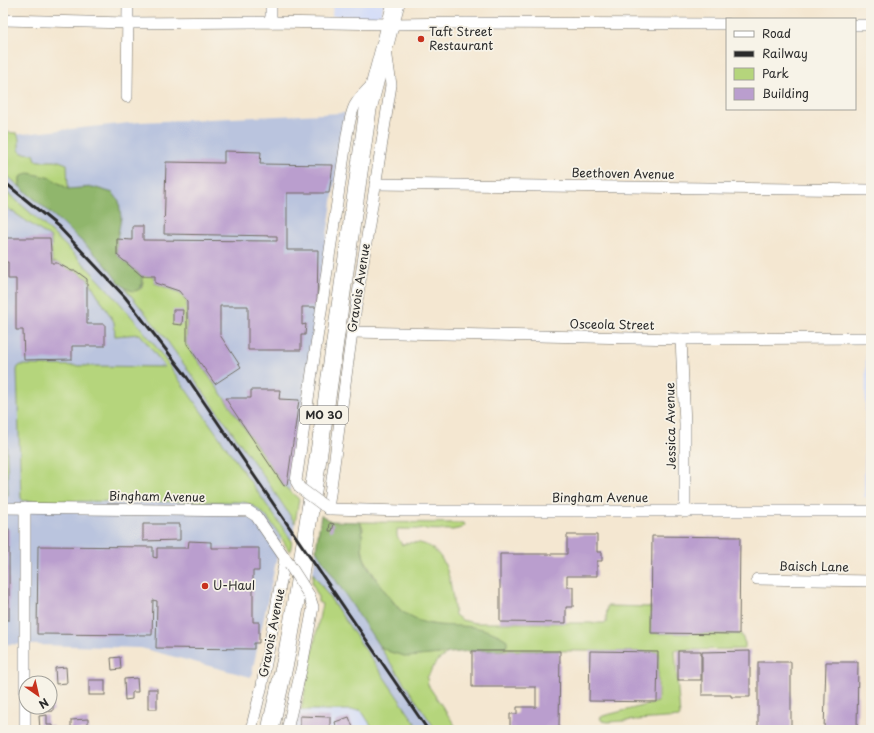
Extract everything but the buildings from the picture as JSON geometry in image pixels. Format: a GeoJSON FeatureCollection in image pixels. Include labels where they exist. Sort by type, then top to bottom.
{"type":"FeatureCollection","features":[{"type":"Feature","properties":{"kind":"main road","name":"Gravois Avenue"},"geometry":{"type":"LineString","coordinates":[[270,730],[279,692],[295,607],[323,426],[368,109],[396,3]]}},
{"type":"Feature","properties":{"kind":"street"},"geometry":{"type":"LineString","coordinates":[[127,96],[128,3]]}},
{"type":"Feature","properties":{"kind":"street"},"geometry":{"type":"LineString","coordinates":[[271,3],[271,22]]}},
{"type":"Feature","properties":{"kind":"street"},"geometry":{"type":"LineString","coordinates":[[3,20],[128,23],[271,22],[391,24],[726,24]]}},
{"type":"Feature","properties":{"kind":"street"},"geometry":{"type":"LineString","coordinates":[[856,25],[871,26]]}},
{"type":"Feature","properties":{"kind":"street","name":"Gravois Avenue"},"geometry":{"type":"LineString","coordinates":[[374,83],[357,101],[352,111],[347,135],[296,481],[300,488],[326,507],[391,85],[385,47]]}},
{"type":"Feature","properties":{"kind":"street","name":"Beethoven Avenue"},"geometry":{"type":"LineString","coordinates":[[375,184],[871,190]]}},
{"type":"Feature","properties":{"kind":"street","name":"Osceola Street"},"geometry":{"type":"LineString","coordinates":[[352,332],[681,339],[871,338]]}},
{"type":"Feature","properties":{"kind":"street","name":"Jessica Avenue"},"geometry":{"type":"LineString","coordinates":[[681,339],[685,424],[685,512]]}},
{"type":"Feature","properties":{"kind":"street","name":"Bingham Avenue"},"geometry":{"type":"LineString","coordinates":[[326,507],[403,511],[871,511]]}},
{"type":"Feature","properties":{"kind":"street","name":"Bingham Avenue"},"geometry":{"type":"LineString","coordinates":[[3,508],[248,511],[256,516],[287,562]]}},
{"type":"Feature","properties":{"kind":"street"},"geometry":{"type":"LineString","coordinates":[[25,508],[25,730]]}},
{"type":"Feature","properties":{"kind":"street","name":"Gravois Avenue"},"geometry":{"type":"LineString","coordinates":[[287,562],[309,595],[313,606],[302,666],[287,730]]}},
{"type":"Feature","properties":{"kind":"street","name":"Gravois Avenue"},"geometry":{"type":"LineString","coordinates":[[251,730],[262,685],[287,562]]}},
{"type":"Feature","properties":{"kind":"street","name":"Baisch Lane"},"geometry":{"type":"LineString","coordinates":[[757,579],[871,581]]}},
{"type":"Feature","properties":{"kind":"shaded area"},"geometry":{"type":"Polygon","coordinates":[[[333,3],[384,3],[380,16],[375,17],[332,16],[333,3]]]}},
{"type":"Feature","properties":{"kind":"shaded area"},"geometry":{"type":"Polygon","coordinates":[[[345,113],[287,510],[295,523],[292,541],[283,529],[251,677],[141,648],[3,644],[3,136],[140,122],[345,113]]]}},
{"type":"Feature","properties":{"kind":"shaded area"},"geometry":{"type":"Polygon","coordinates":[[[866,345],[871,345],[871,498],[864,497],[866,345]]]}},
{"type":"Feature","properties":{"kind":"shaded area"},"geometry":{"type":"Polygon","coordinates":[[[316,550],[436,730],[420,730],[313,573],[316,550]]]}},
{"type":"Feature","properties":{"kind":"shaded area"},"geometry":{"type":"Polygon","coordinates":[[[298,710],[361,710],[374,730],[292,730],[298,710]]]}},
{"type":"Feature","properties":{"kind":"green space"},"geometry":{"type":"Polygon","coordinates":[[[3,132],[17,133],[19,139],[19,150],[22,153],[34,154],[36,160],[59,161],[67,164],[68,189],[51,178],[20,178],[20,187],[3,172],[3,132]]]}},
{"type":"Feature","properties":{"kind":"green space"},"geometry":{"type":"Polygon","coordinates":[[[29,173],[51,178],[68,189],[93,187],[113,193],[119,201],[121,218],[117,239],[117,255],[142,276],[142,282],[138,289],[133,291],[122,285],[93,252],[20,187],[20,177],[29,173]]]}},
{"type":"Feature","properties":{"kind":"green space"},"geometry":{"type":"Polygon","coordinates":[[[3,189],[44,225],[83,263],[119,302],[154,344],[292,541],[290,552],[265,515],[258,509],[243,502],[23,501],[21,498],[18,367],[21,365],[165,367],[140,334],[115,336],[114,322],[88,279],[76,271],[52,262],[51,238],[3,205],[3,189]]]}},
{"type":"Feature","properties":{"kind":"green space"},"geometry":{"type":"Polygon","coordinates":[[[143,276],[154,276],[155,283],[178,292],[187,301],[186,344],[284,486],[299,499],[295,523],[267,481],[163,335],[124,287],[136,291],[139,290],[142,285],[143,276]]]}},
{"type":"Feature","properties":{"kind":"green space"},"geometry":{"type":"Polygon","coordinates":[[[3,430],[6,430],[8,495],[3,495],[3,430]]]}},
{"type":"Feature","properties":{"kind":"green space"},"geometry":{"type":"Polygon","coordinates":[[[321,515],[331,521],[360,522],[362,531],[362,549],[366,563],[377,581],[396,606],[401,610],[420,621],[436,625],[473,627],[486,630],[507,640],[507,646],[502,650],[471,651],[408,657],[390,652],[379,646],[316,550],[321,515]]]}},
{"type":"Feature","properties":{"kind":"green space"},"geometry":{"type":"Polygon","coordinates":[[[360,522],[464,523],[465,525],[462,528],[453,530],[397,529],[397,536],[402,545],[411,542],[420,543],[430,547],[444,562],[448,572],[455,615],[462,620],[475,623],[606,623],[607,606],[651,607],[651,633],[741,634],[745,643],[745,649],[675,650],[680,717],[608,722],[602,721],[600,718],[603,716],[658,702],[658,652],[502,650],[507,646],[443,626],[420,622],[401,611],[380,585],[364,558],[361,542],[363,528],[360,522]]]}},
{"type":"Feature","properties":{"kind":"green space"},"geometry":{"type":"Polygon","coordinates":[[[313,573],[420,730],[374,730],[361,710],[301,710],[322,604],[318,602],[318,596],[312,583],[313,573]]]}},
{"type":"Feature","properties":{"kind":"green space"},"geometry":{"type":"Polygon","coordinates":[[[379,646],[396,654],[412,656],[448,653],[436,662],[427,678],[428,685],[458,730],[436,730],[379,646]]]}},
{"type":"Feature","properties":{"kind":"railway"},"geometry":{"type":"LineString","coordinates":[[3,181],[59,227],[125,297],[184,373],[428,730]]}},
{"type":"Feature","properties":{"kind":"place","name":"Taft Street Restaurant"},"geometry":{"type":"Point","coordinates":[421,39]}},
{"type":"Feature","properties":{"kind":"place","name":"U-Haul"},"geometry":{"type":"Point","coordinates":[205,586]}}]}
